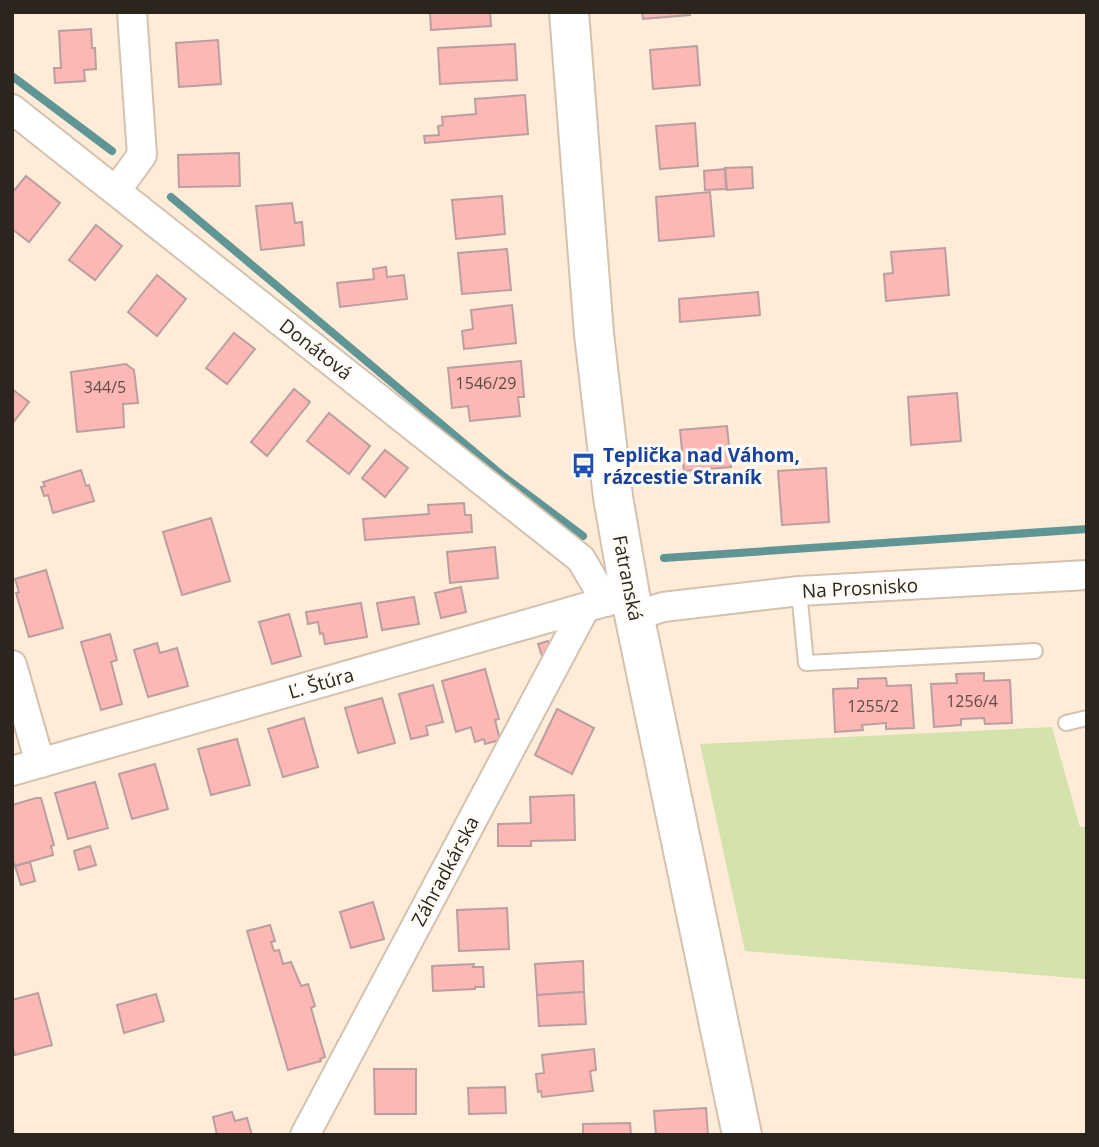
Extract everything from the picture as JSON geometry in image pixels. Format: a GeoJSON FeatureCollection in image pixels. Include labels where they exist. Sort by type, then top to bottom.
{"type":"FeatureCollection","features":[{"type":"Feature","properties":{"kind":"main road","name":"Fatranská"},"geometry":{"type":"LineString","coordinates":[[569,12],[594,334],[613,497],[614,605],[742,1135]]}},
{"type":"Feature","properties":{"kind":"street"},"geometry":{"type":"LineString","coordinates":[[116,191],[142,155],[132,12]]}},
{"type":"Feature","properties":{"kind":"street","name":"Donátová"},"geometry":{"type":"LineString","coordinates":[[12,109],[581,559],[614,605]]}},
{"type":"Feature","properties":{"kind":"street","name":"Na Prosnisko"},"geometry":{"type":"LineString","coordinates":[[614,605],[663,607],[799,592],[1087,575]]}},
{"type":"Feature","properties":{"kind":"street","name":"Ľ. Štúra"},"geometry":{"type":"LineString","coordinates":[[12,771],[614,605]]}},
{"type":"Feature","properties":{"kind":"street","name":"Záhradkárska"},"geometry":{"type":"LineString","coordinates":[[305,1135],[614,605]]}},
{"type":"Feature","properties":{"kind":"street"},"geometry":{"type":"LineString","coordinates":[[12,665],[40,763]]}},
{"type":"Feature","properties":{"kind":"lane"},"geometry":{"type":"LineString","coordinates":[[799,592],[806,663],[1035,651]]}},
{"type":"Feature","properties":{"kind":"lane"},"geometry":{"type":"LineString","coordinates":[[1066,723],[1087,718]]}},
{"type":"Feature","properties":{"kind":"green space"},"geometry":{"type":"Polygon","coordinates":[[[1052,727],[1080,827],[1087,826],[1087,979],[745,951],[700,744],[1052,727]]]}},
{"type":"Feature","properties":{"kind":"building"},"geometry":{"type":"Polygon","coordinates":[[[430,12],[490,12],[491,26],[431,30],[430,12]]]}},
{"type":"Feature","properties":{"kind":"building"},"geometry":{"type":"Polygon","coordinates":[[[642,12],[689,12],[690,15],[643,19],[642,12]]]}},
{"type":"Feature","properties":{"kind":"building"},"geometry":{"type":"Polygon","coordinates":[[[91,29],[96,69],[84,70],[85,81],[55,83],[54,68],[61,68],[59,31],[91,29]]]}},
{"type":"Feature","properties":{"kind":"building"},"geometry":{"type":"Polygon","coordinates":[[[218,40],[221,84],[179,87],[176,43],[218,40]]]}},
{"type":"Feature","properties":{"kind":"building"},"geometry":{"type":"Polygon","coordinates":[[[515,44],[517,80],[440,84],[438,48],[515,44]]]}},
{"type":"Feature","properties":{"kind":"building"},"geometry":{"type":"Polygon","coordinates":[[[697,46],[700,85],[653,89],[650,50],[697,46]]]}},
{"type":"Feature","properties":{"kind":"building"},"geometry":{"type":"Polygon","coordinates":[[[525,95],[528,134],[425,143],[424,136],[439,135],[438,126],[443,125],[442,117],[476,114],[475,99],[525,95]]]}},
{"type":"Feature","properties":{"kind":"building"},"geometry":{"type":"Polygon","coordinates":[[[695,123],[698,166],[660,169],[656,126],[695,123]]]}},
{"type":"Feature","properties":{"kind":"building"},"geometry":{"type":"Polygon","coordinates":[[[239,153],[240,186],[179,187],[178,155],[239,153]]]}},
{"type":"Feature","properties":{"kind":"building"},"geometry":{"type":"Polygon","coordinates":[[[752,167],[753,188],[727,190],[725,168],[752,167]]]}},
{"type":"Feature","properties":{"kind":"building"},"geometry":{"type":"Polygon","coordinates":[[[725,169],[726,189],[705,190],[704,171],[725,169]]]}},
{"type":"Feature","properties":{"kind":"building"},"geometry":{"type":"Polygon","coordinates":[[[26,176],[60,203],[29,242],[12,229],[12,193],[26,176]]]}},
{"type":"Feature","properties":{"kind":"building"},"geometry":{"type":"Polygon","coordinates":[[[710,192],[714,236],[659,241],[656,197],[710,192]]]}},
{"type":"Feature","properties":{"kind":"building"},"geometry":{"type":"Polygon","coordinates":[[[502,196],[505,234],[456,239],[452,200],[502,196]]]}},
{"type":"Feature","properties":{"kind":"building"},"geometry":{"type":"Polygon","coordinates":[[[292,203],[295,223],[302,222],[304,245],[261,250],[256,206],[292,203]]]}},
{"type":"Feature","properties":{"kind":"building"},"geometry":{"type":"Polygon","coordinates":[[[96,225],[122,246],[95,280],[69,260],[96,225]]]}},
{"type":"Feature","properties":{"kind":"building"},"geometry":{"type":"Polygon","coordinates":[[[945,248],[949,295],[886,301],[884,274],[893,273],[891,252],[945,248]]]}},
{"type":"Feature","properties":{"kind":"building"},"geometry":{"type":"Polygon","coordinates":[[[507,249],[511,290],[462,294],[458,253],[507,249]]]}},
{"type":"Feature","properties":{"kind":"building"},"geometry":{"type":"Polygon","coordinates":[[[386,267],[387,277],[404,275],[407,299],[340,307],[337,283],[374,279],[373,269],[386,267]]]}},
{"type":"Feature","properties":{"kind":"building"},"geometry":{"type":"Polygon","coordinates":[[[157,275],[186,299],[157,336],[128,312],[157,275]]]}},
{"type":"Feature","properties":{"kind":"building"},"geometry":{"type":"Polygon","coordinates":[[[758,292],[760,315],[680,322],[679,299],[758,292]]]}},
{"type":"Feature","properties":{"kind":"building"},"geometry":{"type":"Polygon","coordinates":[[[512,305],[516,343],[464,349],[462,331],[473,329],[471,310],[512,305]]]}},
{"type":"Feature","properties":{"kind":"building"},"geometry":{"type":"Polygon","coordinates":[[[234,333],[255,349],[227,384],[206,368],[234,333]]]}},
{"type":"Feature","properties":{"kind":"building"},"geometry":{"type":"Polygon","coordinates":[[[521,361],[524,397],[518,397],[520,416],[470,421],[468,406],[452,408],[448,368],[521,361]]]}},
{"type":"Feature","properties":{"kind":"building"},"geometry":{"type":"Polygon","coordinates":[[[126,364],[134,370],[138,403],[123,404],[124,427],[77,432],[71,372],[126,364]]]}},
{"type":"Feature","properties":{"kind":"building"},"geometry":{"type":"Polygon","coordinates":[[[12,389],[29,402],[12,424],[12,389]]]}},
{"type":"Feature","properties":{"kind":"building"},"geometry":{"type":"Polygon","coordinates":[[[294,389],[310,402],[267,456],[251,442],[294,389]]]}},
{"type":"Feature","properties":{"kind":"building"},"geometry":{"type":"Polygon","coordinates":[[[957,393],[961,441],[911,445],[908,397],[957,393]]]}},
{"type":"Feature","properties":{"kind":"building"},"geometry":{"type":"Polygon","coordinates":[[[329,413],[370,446],[349,474],[307,441],[329,413]]]}},
{"type":"Feature","properties":{"kind":"building"},"geometry":{"type":"Polygon","coordinates":[[[727,426],[731,467],[684,471],[680,430],[727,426]]]}},
{"type":"Feature","properties":{"kind":"building"},"geometry":{"type":"Polygon","coordinates":[[[385,450],[408,468],[385,497],[362,478],[385,450]]]}},
{"type":"Feature","properties":{"kind":"building"},"geometry":{"type":"Polygon","coordinates":[[[826,468],[829,522],[782,525],[778,471],[826,468]]]}},
{"type":"Feature","properties":{"kind":"building"},"geometry":{"type":"Polygon","coordinates":[[[81,470],[94,501],[53,513],[48,495],[44,496],[41,487],[45,486],[43,482],[81,470]]]}},
{"type":"Feature","properties":{"kind":"building"},"geometry":{"type":"Polygon","coordinates":[[[464,503],[465,515],[471,515],[472,532],[365,540],[363,519],[429,514],[428,505],[464,503]]]}},
{"type":"Feature","properties":{"kind":"building"},"geometry":{"type":"Polygon","coordinates":[[[211,518],[230,581],[182,595],[163,532],[211,518]]]}},
{"type":"Feature","properties":{"kind":"building"},"geometry":{"type":"Polygon","coordinates":[[[495,547],[498,578],[450,583],[447,552],[495,547]]]}},
{"type":"Feature","properties":{"kind":"building"},"geometry":{"type":"Polygon","coordinates":[[[46,570],[63,628],[29,637],[16,593],[19,592],[15,579],[46,570]]]}},
{"type":"Feature","properties":{"kind":"building"},"geometry":{"type":"Polygon","coordinates":[[[461,587],[466,612],[441,618],[435,593],[461,587]]]}},
{"type":"Feature","properties":{"kind":"building"},"geometry":{"type":"Polygon","coordinates":[[[414,597],[419,624],[382,630],[377,603],[414,597]]]}},
{"type":"Feature","properties":{"kind":"building"},"geometry":{"type":"Polygon","coordinates":[[[361,603],[367,637],[325,644],[318,622],[308,624],[306,612],[361,603]]]}},
{"type":"Feature","properties":{"kind":"building"},"geometry":{"type":"Polygon","coordinates":[[[289,614],[301,656],[272,664],[259,622],[289,614]]]}},
{"type":"Feature","properties":{"kind":"building"},"geometry":{"type":"Polygon","coordinates":[[[110,634],[117,660],[111,662],[122,704],[101,710],[81,642],[110,634]]]}},
{"type":"Feature","properties":{"kind":"building"},"geometry":{"type":"Polygon","coordinates":[[[548,641],[554,659],[544,662],[538,644],[548,641]]]}},
{"type":"Feature","properties":{"kind":"building"},"geometry":{"type":"Polygon","coordinates":[[[157,643],[160,653],[177,648],[188,686],[148,697],[134,650],[157,643]]]}},
{"type":"Feature","properties":{"kind":"building"},"geometry":{"type":"Polygon","coordinates":[[[485,669],[499,719],[495,720],[500,740],[485,744],[484,739],[475,742],[471,727],[456,732],[442,681],[485,669]]]}},
{"type":"Feature","properties":{"kind":"building"},"geometry":{"type":"Polygon","coordinates":[[[984,673],[984,681],[1010,680],[1012,723],[985,724],[984,718],[961,719],[961,725],[934,727],[931,684],[957,683],[956,674],[984,673]]]}},
{"type":"Feature","properties":{"kind":"building"},"geometry":{"type":"Polygon","coordinates":[[[886,678],[887,686],[911,685],[914,728],[886,729],[886,723],[862,725],[863,730],[835,732],[833,689],[858,688],[858,679],[886,678]]]}},
{"type":"Feature","properties":{"kind":"building"},"geometry":{"type":"Polygon","coordinates":[[[433,685],[443,722],[426,726],[428,735],[411,739],[399,694],[433,685]]]}},
{"type":"Feature","properties":{"kind":"building"},"geometry":{"type":"Polygon","coordinates":[[[382,698],[395,743],[358,753],[345,708],[382,698]]]}},
{"type":"Feature","properties":{"kind":"building"},"geometry":{"type":"Polygon","coordinates":[[[557,709],[594,728],[572,774],[535,755],[557,709]]]}},
{"type":"Feature","properties":{"kind":"building"},"geometry":{"type":"Polygon","coordinates":[[[304,718],[318,767],[283,777],[268,729],[304,718]]]}},
{"type":"Feature","properties":{"kind":"building"},"geometry":{"type":"Polygon","coordinates":[[[237,739],[250,785],[211,795],[198,749],[237,739]]]}},
{"type":"Feature","properties":{"kind":"building"},"geometry":{"type":"Polygon","coordinates":[[[155,764],[168,809],[132,819],[119,774],[155,764]]]}},
{"type":"Feature","properties":{"kind":"building"},"geometry":{"type":"Polygon","coordinates":[[[95,782],[108,828],[68,839],[55,793],[95,782]]]}},
{"type":"Feature","properties":{"kind":"building"},"geometry":{"type":"Polygon","coordinates":[[[574,795],[575,840],[531,841],[531,846],[498,846],[498,824],[531,823],[530,797],[574,795]]]}},
{"type":"Feature","properties":{"kind":"building"},"geometry":{"type":"Polygon","coordinates":[[[41,798],[54,845],[51,846],[53,855],[15,866],[12,857],[12,805],[41,798]]]}},
{"type":"Feature","properties":{"kind":"building"},"geometry":{"type":"Polygon","coordinates":[[[90,846],[96,865],[79,870],[74,851],[90,846]]]}},
{"type":"Feature","properties":{"kind":"building"},"geometry":{"type":"Polygon","coordinates":[[[30,862],[35,881],[21,885],[15,866],[30,862]]]}},
{"type":"Feature","properties":{"kind":"building"},"geometry":{"type":"Polygon","coordinates":[[[373,902],[384,939],[351,948],[340,912],[373,902]]]}},
{"type":"Feature","properties":{"kind":"building"},"geometry":{"type":"Polygon","coordinates":[[[507,908],[509,949],[459,951],[457,910],[507,908]]]}},
{"type":"Feature","properties":{"kind":"building"},"geometry":{"type":"Polygon","coordinates":[[[270,925],[275,941],[271,942],[274,951],[279,950],[283,964],[291,962],[301,986],[308,984],[315,1006],[311,1008],[325,1057],[320,1059],[321,1061],[288,1070],[247,931],[270,925]]]}},
{"type":"Feature","properties":{"kind":"building"},"geometry":{"type":"Polygon","coordinates":[[[583,961],[584,992],[537,995],[535,964],[583,961]]]}},
{"type":"Feature","properties":{"kind":"building"},"geometry":{"type":"Polygon","coordinates":[[[474,964],[473,967],[483,967],[484,987],[433,991],[432,966],[474,964]]]}},
{"type":"Feature","properties":{"kind":"building"},"geometry":{"type":"Polygon","coordinates":[[[584,992],[586,1024],[539,1026],[537,995],[584,992]]]}},
{"type":"Feature","properties":{"kind":"building"},"geometry":{"type":"Polygon","coordinates":[[[38,993],[52,1045],[15,1055],[12,1045],[12,1000],[38,993]]]}},
{"type":"Feature","properties":{"kind":"building"},"geometry":{"type":"Polygon","coordinates":[[[156,994],[164,1021],[124,1033],[117,1005],[156,994]]]}},
{"type":"Feature","properties":{"kind":"building"},"geometry":{"type":"Polygon","coordinates":[[[594,1049],[596,1070],[590,1071],[593,1091],[542,1097],[541,1091],[538,1092],[536,1074],[544,1073],[542,1055],[594,1049]]]}},
{"type":"Feature","properties":{"kind":"building"},"geometry":{"type":"Polygon","coordinates":[[[374,1069],[416,1069],[416,1114],[375,1114],[374,1069]]]}},
{"type":"Feature","properties":{"kind":"building"},"geometry":{"type":"Polygon","coordinates":[[[505,1087],[506,1113],[469,1114],[468,1088],[505,1087]]]}},
{"type":"Feature","properties":{"kind":"building"},"geometry":{"type":"Polygon","coordinates":[[[706,1108],[708,1135],[656,1135],[654,1111],[706,1108]]]}},
{"type":"Feature","properties":{"kind":"building"},"geometry":{"type":"Polygon","coordinates":[[[232,1112],[235,1121],[247,1118],[252,1135],[217,1135],[213,1117],[232,1112]]]}},
{"type":"Feature","properties":{"kind":"building"},"geometry":{"type":"Polygon","coordinates":[[[630,1123],[631,1135],[583,1135],[583,1124],[630,1123]]]}},
{"type":"Feature","properties":{"kind":"waterway"},"geometry":{"type":"LineString","coordinates":[[12,76],[112,151]]}},
{"type":"Feature","properties":{"kind":"waterway"},"geometry":{"type":"LineString","coordinates":[[171,197],[503,476],[583,536]]}},
{"type":"Feature","properties":{"kind":"waterway"},"geometry":{"type":"LineString","coordinates":[[664,558],[1087,529]]}},
{"type":"Feature","properties":{"kind":"place","name":"Teplička nad Váhom, rázcestie Straník"},"geometry":{"type":"Point","coordinates":[583,466]}}]}
